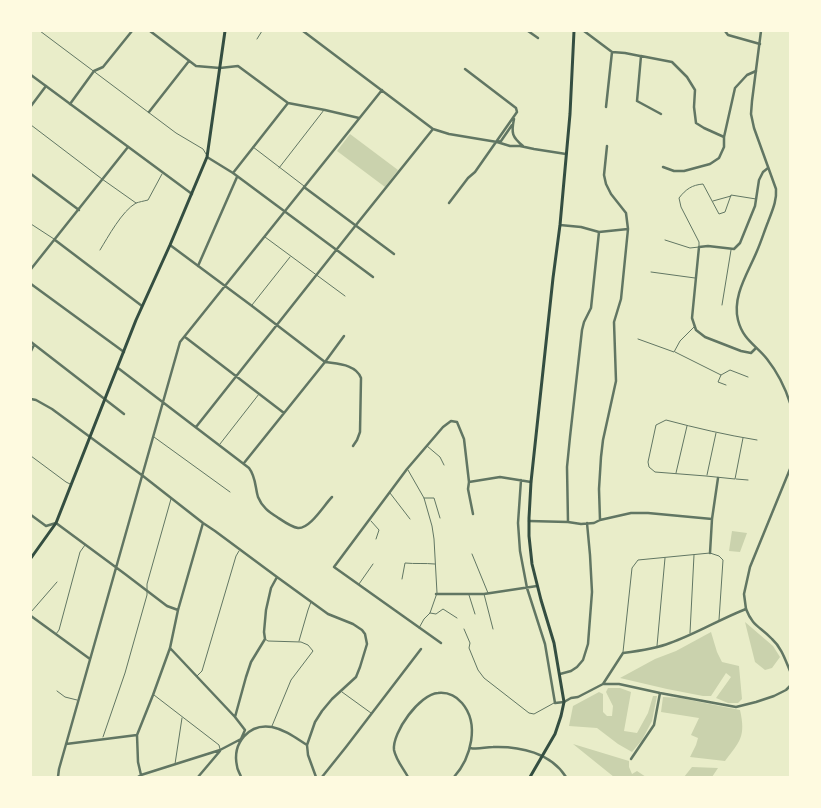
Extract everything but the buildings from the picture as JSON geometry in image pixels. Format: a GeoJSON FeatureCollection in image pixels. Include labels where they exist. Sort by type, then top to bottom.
{"type":"FeatureCollection","features":[{"type":"Feature","properties":{"kind":"main road"},"geometry":{"type":"LineString","coordinates":[[31,558],[56,523],[142,306],[208,156],[225,31]]}},
{"type":"Feature","properties":{"kind":"main road"},"geometry":{"type":"LineString","coordinates":[[530,777],[555,734],[564,702],[554,644],[532,564],[529,521],[531,482],[560,225],[570,114],[574,31]]}},
{"type":"Feature","properties":{"kind":"street"},"geometry":{"type":"LineString","coordinates":[[70,104],[94,71],[103,67],[132,31]]}},
{"type":"Feature","properties":{"kind":"street"},"geometry":{"type":"LineString","coordinates":[[150,31],[196,66],[220,68],[238,66],[288,103],[359,118]]}},
{"type":"Feature","properties":{"kind":"street"},"geometry":{"type":"LineString","coordinates":[[302,31],[434,130],[506,145],[566,154]]}},
{"type":"Feature","properties":{"kind":"street"},"geometry":{"type":"LineString","coordinates":[[528,31],[538,38]]}},
{"type":"Feature","properties":{"kind":"street"},"geometry":{"type":"LineString","coordinates":[[584,31],[612,52],[672,62],[687,77],[695,90],[694,107],[696,123],[724,137]]}},
{"type":"Feature","properties":{"kind":"street"},"geometry":{"type":"LineString","coordinates":[[590,36],[591,31]]}},
{"type":"Feature","properties":{"kind":"street"},"geometry":{"type":"LineString","coordinates":[[725,31],[728,35],[760,44]]}},
{"type":"Feature","properties":{"kind":"street"},"geometry":{"type":"LineString","coordinates":[[761,31],[751,114],[754,128],[776,189],[776,199],[757,251],[739,291],[736,304],[737,318],[746,338],[766,358],[779,376],[790,403]]}},
{"type":"Feature","properties":{"kind":"street"},"geometry":{"type":"LineString","coordinates":[[606,107],[612,52]]}},
{"type":"Feature","properties":{"kind":"street"},"geometry":{"type":"LineString","coordinates":[[641,56],[637,100],[661,114]]}},
{"type":"Feature","properties":{"kind":"street"},"geometry":{"type":"LineString","coordinates":[[149,112],[189,61]]}},
{"type":"Feature","properties":{"kind":"street"},"geometry":{"type":"LineString","coordinates":[[449,203],[497,142],[501,141],[517,112],[516,108],[465,69]]}},
{"type":"Feature","properties":{"kind":"street"},"geometry":{"type":"LineString","coordinates":[[663,166],[684,171],[710,164],[719,158],[724,147],[724,137],[735,88],[747,75],[756,70]]}},
{"type":"Feature","properties":{"kind":"street"},"geometry":{"type":"LineString","coordinates":[[31,75],[192,194]]}},
{"type":"Feature","properties":{"kind":"street"},"geometry":{"type":"LineString","coordinates":[[31,106],[46,86]]}},
{"type":"Feature","properties":{"kind":"street"},"geometry":{"type":"LineString","coordinates":[[58,777],[78,700],[180,342],[382,90]]}},
{"type":"Feature","properties":{"kind":"street"},"geometry":{"type":"LineString","coordinates":[[233,173],[288,103]]}},
{"type":"Feature","properties":{"kind":"street"},"geometry":{"type":"LineString","coordinates":[[514,119],[513,134],[516,140],[525,147]]}},
{"type":"Feature","properties":{"kind":"street"},"geometry":{"type":"LineString","coordinates":[[196,427],[434,130]]}},
{"type":"Feature","properties":{"kind":"street"},"geometry":{"type":"LineString","coordinates":[[600,520],[601,457],[616,380],[614,322],[622,298],[628,229],[626,213],[611,194],[606,184],[604,175],[607,146]]}},
{"type":"Feature","properties":{"kind":"street"},"geometry":{"type":"LineString","coordinates":[[31,269],[128,147]]}},
{"type":"Feature","properties":{"kind":"street"},"geometry":{"type":"LineString","coordinates":[[208,156],[373,277]]}},
{"type":"Feature","properties":{"kind":"street"},"geometry":{"type":"LineString","coordinates":[[756,348],[751,353],[741,351],[705,337],[696,330],[692,318],[699,247],[708,246],[734,249],[740,243],[755,206],[759,180],[762,172],[768,168]]}},
{"type":"Feature","properties":{"kind":"street"},"geometry":{"type":"LineString","coordinates":[[31,174],[79,210]]}},
{"type":"Feature","properties":{"kind":"street"},"geometry":{"type":"LineString","coordinates":[[198,266],[237,177]]}},
{"type":"Feature","properties":{"kind":"street"},"geometry":{"type":"LineString","coordinates":[[304,187],[394,254]]}},
{"type":"Feature","properties":{"kind":"street"},"geometry":{"type":"LineString","coordinates":[[560,225],[581,227],[598,232],[628,229]]}},
{"type":"Feature","properties":{"kind":"street"},"geometry":{"type":"LineString","coordinates":[[568,522],[567,467],[570,437],[582,330],[592,308],[598,232]]}},
{"type":"Feature","properties":{"kind":"street"},"geometry":{"type":"LineString","coordinates":[[54,240],[142,306]]}},
{"type":"Feature","properties":{"kind":"street"},"geometry":{"type":"LineString","coordinates":[[170,245],[325,362],[354,369],[359,373],[361,378],[360,432],[353,446]]}},
{"type":"Feature","properties":{"kind":"street"},"geometry":{"type":"LineString","coordinates":[[31,284],[124,352]]}},
{"type":"Feature","properties":{"kind":"street"},"geometry":{"type":"LineString","coordinates":[[244,464],[344,336]]}},
{"type":"Feature","properties":{"kind":"street"},"geometry":{"type":"LineString","coordinates":[[185,337],[284,413]]}},
{"type":"Feature","properties":{"kind":"street"},"geometry":{"type":"LineString","coordinates":[[31,351],[33,343],[124,414]]}},
{"type":"Feature","properties":{"kind":"street"},"geometry":{"type":"LineString","coordinates":[[118,368],[249,468],[254,476],[258,496],[262,504],[268,511],[296,528],[312,521],[332,497]]}},
{"type":"Feature","properties":{"kind":"street"},"geometry":{"type":"LineString","coordinates":[[31,399],[52,409],[328,614],[358,626],[365,634],[367,644],[356,677],[340,690],[315,722],[308,745],[308,755],[316,777]]}},
{"type":"Feature","properties":{"kind":"street"},"geometry":{"type":"LineString","coordinates":[[441,643],[334,566],[389,492],[443,427],[451,421],[456,422],[464,439],[469,482],[468,489],[473,514]]}},
{"type":"Feature","properties":{"kind":"street"},"geometry":{"type":"LineString","coordinates":[[790,469],[750,567],[744,594],[746,609],[750,619],[772,638],[780,648],[790,670]]}},
{"type":"Feature","properties":{"kind":"street"},"geometry":{"type":"LineString","coordinates":[[469,482],[500,477],[531,482]]}},
{"type":"Feature","properties":{"kind":"street"},"geometry":{"type":"LineString","coordinates":[[710,552],[712,519],[718,478]]}},
{"type":"Feature","properties":{"kind":"street"},"geometry":{"type":"LineString","coordinates":[[521,480],[518,524],[520,551],[527,588],[545,644],[555,703],[578,697],[604,684],[619,684],[736,707],[774,696],[790,686]]}},
{"type":"Feature","properties":{"kind":"street"},"geometry":{"type":"LineString","coordinates":[[529,521],[587,524],[630,513],[648,512],[712,519]]}},
{"type":"Feature","properties":{"kind":"street"},"geometry":{"type":"LineString","coordinates":[[31,515],[46,526],[56,523],[167,606],[178,610]]}},
{"type":"Feature","properties":{"kind":"street"},"geometry":{"type":"LineString","coordinates":[[204,523],[178,610],[170,648],[137,735],[139,776],[220,750],[241,739],[249,731],[260,727],[271,727],[290,734],[308,745]]}},
{"type":"Feature","properties":{"kind":"street"},"geometry":{"type":"LineString","coordinates":[[560,674],[577,667],[583,660],[588,644],[592,592],[587,524]]}},
{"type":"Feature","properties":{"kind":"street"},"geometry":{"type":"LineString","coordinates":[[235,717],[251,662],[265,639],[266,610],[271,588],[276,577]]}},
{"type":"Feature","properties":{"kind":"street"},"geometry":{"type":"LineString","coordinates":[[436,594],[489,594],[537,586]]}},
{"type":"Feature","properties":{"kind":"street"},"geometry":{"type":"LineString","coordinates":[[604,684],[623,653],[642,651],[670,643],[746,609]]}},
{"type":"Feature","properties":{"kind":"street"},"geometry":{"type":"LineString","coordinates":[[31,614],[90,659]]}},
{"type":"Feature","properties":{"kind":"street"},"geometry":{"type":"LineString","coordinates":[[170,648],[245,730],[236,753],[236,766],[241,777]]}},
{"type":"Feature","properties":{"kind":"street"},"geometry":{"type":"LineString","coordinates":[[322,777],[421,649]]}},
{"type":"Feature","properties":{"kind":"street"},"geometry":{"type":"LineString","coordinates":[[408,777],[396,756],[394,749],[395,740],[405,721],[419,704],[437,693],[452,695],[465,707],[471,722],[470,748],[458,773],[454,777]]}},
{"type":"Feature","properties":{"kind":"street"},"geometry":{"type":"LineString","coordinates":[[632,759],[654,725],[660,693]]}},
{"type":"Feature","properties":{"kind":"street"},"geometry":{"type":"LineString","coordinates":[[66,744],[137,735]]}},
{"type":"Feature","properties":{"kind":"street"},"geometry":{"type":"LineString","coordinates":[[470,748],[475,750],[492,747],[510,747],[525,750],[543,756],[556,765],[566,777]]}},
{"type":"Feature","properties":{"kind":"street"},"geometry":{"type":"LineString","coordinates":[[198,777],[220,750]]}},
{"type":"Feature","properties":{"kind":"lane"},"geometry":{"type":"LineString","coordinates":[[40,31],[182,138],[203,149],[208,156]]}},
{"type":"Feature","properties":{"kind":"lane"},"geometry":{"type":"LineString","coordinates":[[256,39],[262,31]]}},
{"type":"Feature","properties":{"kind":"lane"},"geometry":{"type":"LineString","coordinates":[[279,168],[325,110]]}},
{"type":"Feature","properties":{"kind":"lane"},"geometry":{"type":"LineString","coordinates":[[31,126],[102,180],[136,203]]}},
{"type":"Feature","properties":{"kind":"lane"},"geometry":{"type":"LineString","coordinates":[[253,147],[304,187]]}},
{"type":"Feature","properties":{"kind":"lane"},"geometry":{"type":"LineString","coordinates":[[100,250],[127,212],[136,203],[148,200],[162,172]]}},
{"type":"Feature","properties":{"kind":"lane"},"geometry":{"type":"LineString","coordinates":[[665,240],[690,248],[699,247],[699,242],[681,207],[680,198],[685,190],[695,185],[703,184],[719,214],[725,212],[732,196]]}},
{"type":"Feature","properties":{"kind":"lane"},"geometry":{"type":"LineString","coordinates":[[713,201],[732,196],[756,199]]}},
{"type":"Feature","properties":{"kind":"lane"},"geometry":{"type":"LineString","coordinates":[[31,224],[54,240]]}},
{"type":"Feature","properties":{"kind":"lane"},"geometry":{"type":"LineString","coordinates":[[264,237],[345,296]]}},
{"type":"Feature","properties":{"kind":"lane"},"geometry":{"type":"LineString","coordinates":[[722,305],[731,249]]}},
{"type":"Feature","properties":{"kind":"lane"},"geometry":{"type":"LineString","coordinates":[[252,306],[291,256]]}},
{"type":"Feature","properties":{"kind":"lane"},"geometry":{"type":"LineString","coordinates":[[651,272],[696,278]]}},
{"type":"Feature","properties":{"kind":"lane"},"geometry":{"type":"LineString","coordinates":[[674,352],[680,341],[694,326]]}},
{"type":"Feature","properties":{"kind":"lane"},"geometry":{"type":"LineString","coordinates":[[638,339],[674,352],[721,375]]}},
{"type":"Feature","properties":{"kind":"lane"},"geometry":{"type":"LineString","coordinates":[[726,385],[718,382],[721,375],[730,370],[748,376]]}},
{"type":"Feature","properties":{"kind":"lane"},"geometry":{"type":"LineString","coordinates":[[220,445],[259,394]]}},
{"type":"Feature","properties":{"kind":"lane"},"geometry":{"type":"LineString","coordinates":[[748,480],[655,472],[649,467],[648,462],[654,431],[656,425],[666,420],[716,433],[757,440]]}},
{"type":"Feature","properties":{"kind":"lane"},"geometry":{"type":"LineString","coordinates":[[676,473],[687,425]]}},
{"type":"Feature","properties":{"kind":"lane"},"geometry":{"type":"LineString","coordinates":[[706,476],[716,433]]}},
{"type":"Feature","properties":{"kind":"lane"},"geometry":{"type":"LineString","coordinates":[[154,437],[230,492]]}},
{"type":"Feature","properties":{"kind":"lane"},"geometry":{"type":"LineString","coordinates":[[735,479],[743,438]]}},
{"type":"Feature","properties":{"kind":"lane"},"geometry":{"type":"LineString","coordinates":[[428,446],[440,457],[444,465]]}},
{"type":"Feature","properties":{"kind":"lane"},"geometry":{"type":"LineString","coordinates":[[31,456],[71,484]]}},
{"type":"Feature","properties":{"kind":"lane"},"geometry":{"type":"LineString","coordinates":[[408,469],[424,498],[433,532],[436,564],[436,594],[430,613],[419,628]]}},
{"type":"Feature","properties":{"kind":"lane"},"geometry":{"type":"LineString","coordinates":[[389,492],[410,519]]}},
{"type":"Feature","properties":{"kind":"lane"},"geometry":{"type":"LineString","coordinates":[[102,740],[125,672],[147,595],[147,584],[171,498]]}},
{"type":"Feature","properties":{"kind":"lane"},"geometry":{"type":"LineString","coordinates":[[424,498],[434,498],[440,518]]}},
{"type":"Feature","properties":{"kind":"lane"},"geometry":{"type":"LineString","coordinates":[[369,519],[379,530],[376,539]]}},
{"type":"Feature","properties":{"kind":"lane"},"geometry":{"type":"LineString","coordinates":[[56,634],[59,630],[80,552],[86,545]]}},
{"type":"Feature","properties":{"kind":"lane"},"geometry":{"type":"LineString","coordinates":[[197,677],[202,671],[236,556],[240,550]]}},
{"type":"Feature","properties":{"kind":"lane"},"geometry":{"type":"LineString","coordinates":[[623,653],[632,568],[638,560],[710,552],[718,556],[723,560],[719,620]]}},
{"type":"Feature","properties":{"kind":"lane"},"geometry":{"type":"LineString","coordinates":[[472,554],[489,594]]}},
{"type":"Feature","properties":{"kind":"lane"},"geometry":{"type":"LineString","coordinates":[[690,634],[694,554]]}},
{"type":"Feature","properties":{"kind":"lane"},"geometry":{"type":"LineString","coordinates":[[657,646],[665,557]]}},
{"type":"Feature","properties":{"kind":"lane"},"geometry":{"type":"LineString","coordinates":[[402,579],[405,563],[436,564]]}},
{"type":"Feature","properties":{"kind":"lane"},"geometry":{"type":"LineString","coordinates":[[358,584],[373,564]]}},
{"type":"Feature","properties":{"kind":"lane"},"geometry":{"type":"LineString","coordinates":[[31,614],[57,582]]}},
{"type":"Feature","properties":{"kind":"lane"},"geometry":{"type":"LineString","coordinates":[[469,594],[475,614]]}},
{"type":"Feature","properties":{"kind":"lane"},"geometry":{"type":"LineString","coordinates":[[484,594],[494,629]]}},
{"type":"Feature","properties":{"kind":"lane"},"geometry":{"type":"LineString","coordinates":[[299,642],[311,602]]}},
{"type":"Feature","properties":{"kind":"lane"},"geometry":{"type":"LineString","coordinates":[[430,613],[436,614],[443,609],[457,618]]}},
{"type":"Feature","properties":{"kind":"lane"},"geometry":{"type":"LineString","coordinates":[[464,629],[470,643],[469,648],[478,670],[484,678],[529,713],[534,714],[555,703]]}},
{"type":"Feature","properties":{"kind":"lane"},"geometry":{"type":"LineString","coordinates":[[265,639],[268,641],[299,642],[308,646],[313,651],[291,680],[271,727]]}},
{"type":"Feature","properties":{"kind":"lane"},"geometry":{"type":"LineString","coordinates":[[340,690],[372,714]]}},
{"type":"Feature","properties":{"kind":"lane"},"geometry":{"type":"LineString","coordinates":[[57,691],[65,697],[78,700]]}},
{"type":"Feature","properties":{"kind":"lane"},"geometry":{"type":"LineString","coordinates":[[153,695],[219,745],[220,750]]}},
{"type":"Feature","properties":{"kind":"lane"},"geometry":{"type":"LineString","coordinates":[[175,764],[182,718]]}},
{"type":"Feature","properties":{"kind":"green space"},"geometry":{"type":"Polygon","coordinates":[[[350,134],[398,170],[385,187],[337,151],[350,134]]]}},
{"type":"Feature","properties":{"kind":"green space"},"geometry":{"type":"Polygon","coordinates":[[[732,531],[747,533],[740,552],[729,551],[732,531]]]}},
{"type":"Feature","properties":{"kind":"green space"},"geometry":{"type":"Polygon","coordinates":[[[745,622],[773,646],[780,657],[772,668],[765,670],[755,662],[745,622]]]}},
{"type":"Feature","properties":{"kind":"green space"},"geometry":{"type":"Polygon","coordinates":[[[711,632],[722,662],[739,666],[742,699],[738,703],[728,703],[716,698],[731,677],[726,673],[711,696],[667,689],[620,678],[655,659],[676,651],[711,632]]]}},
{"type":"Feature","properties":{"kind":"green space"},"geometry":{"type":"Polygon","coordinates":[[[608,688],[620,688],[631,692],[624,731],[637,733],[648,713],[653,696],[657,696],[652,721],[642,740],[632,752],[597,728],[569,726],[573,706],[599,692],[603,694],[603,712],[607,716],[612,716],[613,706],[606,692],[608,688]]]}},
{"type":"Feature","properties":{"kind":"green space"},"geometry":{"type":"Polygon","coordinates":[[[663,697],[680,698],[740,710],[742,733],[735,748],[725,761],[690,757],[698,738],[691,735],[699,718],[661,712],[663,697]]]}},
{"type":"Feature","properties":{"kind":"green space"},"geometry":{"type":"Polygon","coordinates":[[[573,744],[629,761],[632,774],[637,771],[646,777],[614,777],[573,744]]]}},
{"type":"Feature","properties":{"kind":"green space"},"geometry":{"type":"Polygon","coordinates":[[[692,767],[718,768],[712,777],[684,777],[692,767]]]}}]}
